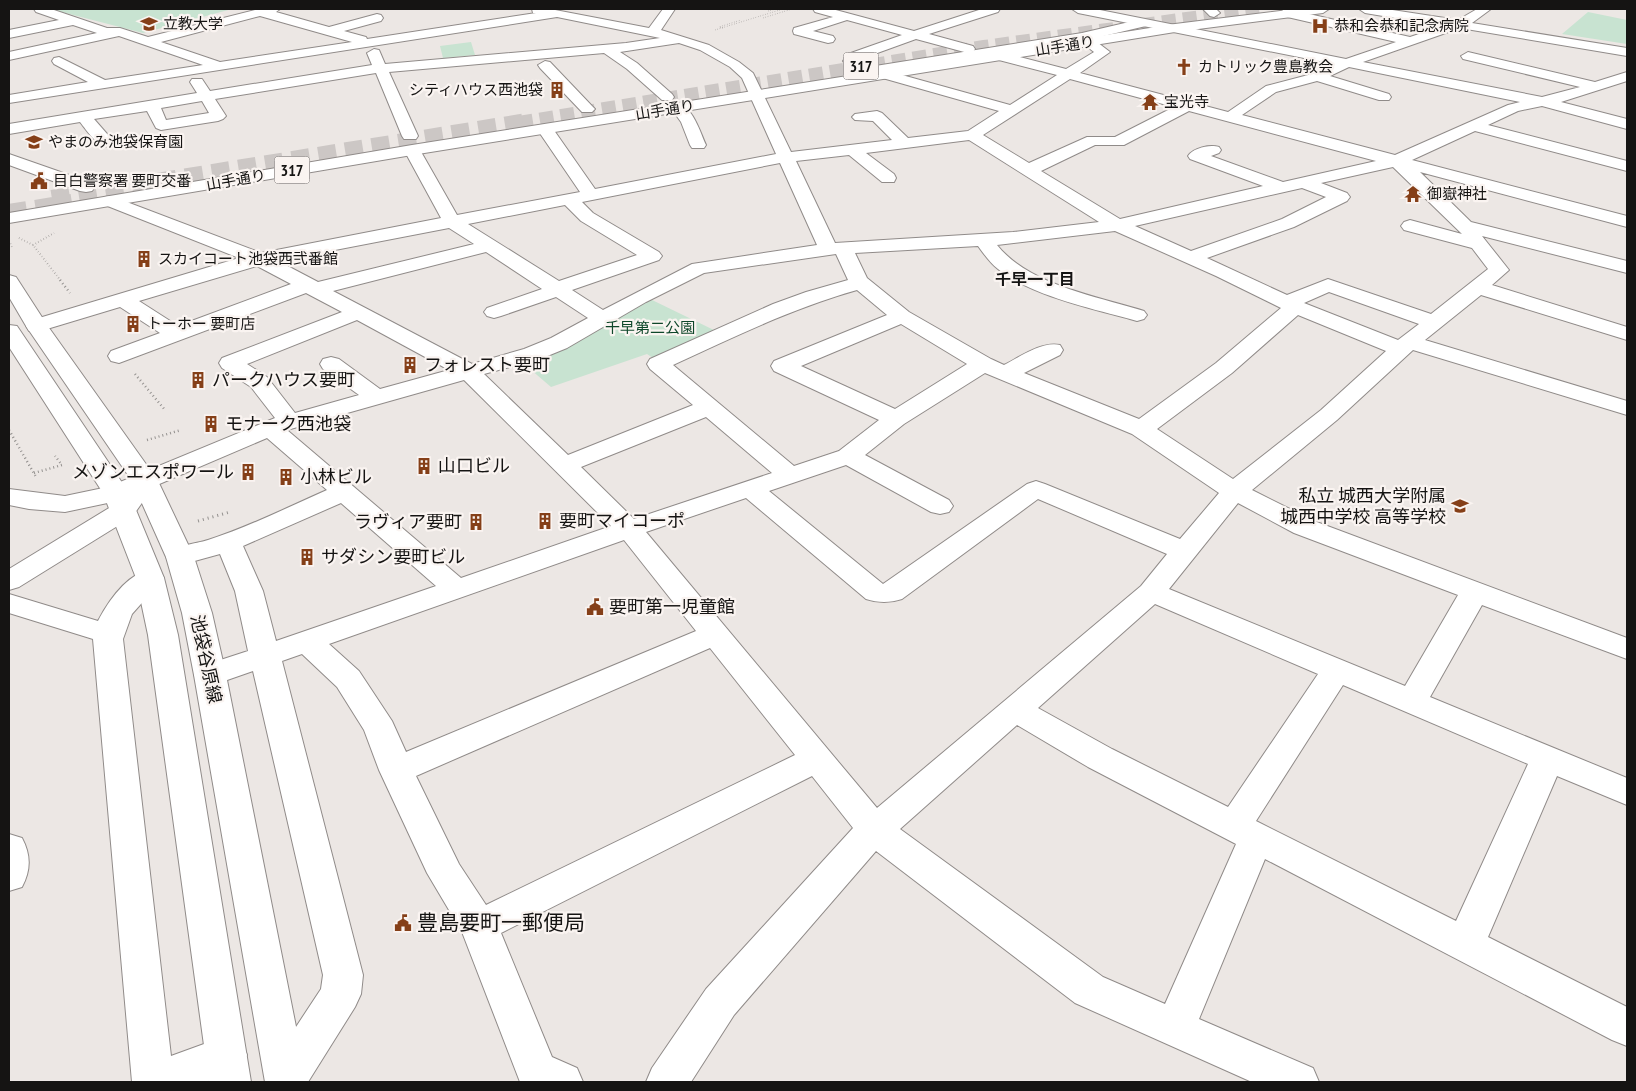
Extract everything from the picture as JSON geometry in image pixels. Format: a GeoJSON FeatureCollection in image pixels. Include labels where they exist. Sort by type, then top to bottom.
{"type":"FeatureCollection","features":[{"type":"Feature","properties":{"kind":"main road"},"geometry":{"type":"LineString","coordinates":[[40,9],[106,32],[120,32],[220,66]]}},
{"type":"Feature","properties":{"kind":"main road"},"geometry":{"type":"LineString","coordinates":[[531,9],[653,32],[680,39],[724,56],[748,76],[787,158],[836,248],[858,281],[902,316],[994,368],[1141,429],[1234,491],[1304,528],[1627,649]]}},
{"type":"Feature","properties":{"kind":"main road"},"geometry":{"type":"LineString","coordinates":[[653,32],[669,9]]}},
{"type":"Feature","properties":{"kind":"main road"},"geometry":{"type":"LineString","coordinates":[[819,9],[968,49]]}},
{"type":"Feature","properties":{"kind":"main road"},"geometry":{"type":"LineString","coordinates":[[994,9],[853,57],[850,61],[864,68],[1082,37],[1145,23]]}},
{"type":"Feature","properties":{"kind":"main road"},"geometry":{"type":"LineString","coordinates":[[1078,9],[1543,102],[1627,124]]}},
{"type":"Feature","properties":{"kind":"main road","name":"山手通り"},"geometry":{"type":"LineString","coordinates":[[263,159],[545,129],[672,102],[754,89],[968,49],[1145,23],[1211,11],[1246,9]]}},
{"type":"Feature","properties":{"kind":"main road","name":"山手通り"},"geometry":{"type":"LineString","coordinates":[[754,89],[884,74],[1175,28],[1323,9]]}},
{"type":"Feature","properties":{"kind":"main road"},"geometry":{"type":"LineString","coordinates":[[1365,9],[1627,52]]}},
{"type":"Feature","properties":{"kind":"main road"},"geometry":{"type":"LineString","coordinates":[[1230,118],[1271,89],[1318,77],[1348,63],[1459,24],[1485,9]]}},
{"type":"Feature","properties":{"kind":"main road"},"geometry":{"type":"LineString","coordinates":[[146,42],[267,10],[370,43]]}},
{"type":"Feature","properties":{"kind":"main road"},"geometry":{"type":"LineString","coordinates":[[1287,13],[1410,41]]}},
{"type":"Feature","properties":{"kind":"main road"},"geometry":{"type":"LineString","coordinates":[[9,99],[556,14]]}},
{"type":"Feature","properties":{"kind":"main road"},"geometry":{"type":"LineString","coordinates":[[828,38],[799,31],[848,16]]}},
{"type":"Feature","properties":{"kind":"main road"},"geometry":{"type":"LineString","coordinates":[[330,31],[377,18]]}},
{"type":"Feature","properties":{"kind":"main road"},"geometry":{"type":"LineString","coordinates":[[9,34],[72,20]]}},
{"type":"Feature","properties":{"kind":"main road"},"geometry":{"type":"LineString","coordinates":[[627,27],[598,34],[611,49],[672,102],[688,121],[698,145]]}},
{"type":"Feature","properties":{"kind":"main road"},"geometry":{"type":"LineString","coordinates":[[9,56],[120,32]]}},
{"type":"Feature","properties":{"kind":"main road"},"geometry":{"type":"LineString","coordinates":[[1505,44],[1529,36]]}},
{"type":"Feature","properties":{"kind":"main road"},"geometry":{"type":"LineString","coordinates":[[9,129],[314,78],[379,65],[611,49],[680,39]]}},
{"type":"Feature","properties":{"kind":"main road"},"geometry":{"type":"LineString","coordinates":[[37,326],[259,259],[787,158],[972,135],[1104,52],[1088,42]]}},
{"type":"Feature","properties":{"kind":"main road"},"geometry":{"type":"LineString","coordinates":[[370,43],[411,143],[452,222],[602,318]]}},
{"type":"Feature","properties":{"kind":"main road"},"geometry":{"type":"LineString","coordinates":[[512,56],[522,68],[545,65],[611,49]]}},
{"type":"Feature","properties":{"kind":"main road"},"geometry":{"type":"LineString","coordinates":[[1488,49],[1463,57],[1627,92]]}},
{"type":"Feature","properties":{"kind":"main road"},"geometry":{"type":"LineString","coordinates":[[1000,56],[1627,222]]}},
{"type":"Feature","properties":{"kind":"main road"},"geometry":{"type":"LineString","coordinates":[[59,61],[102,84]]}},
{"type":"Feature","properties":{"kind":"main road"},"geometry":{"type":"LineString","coordinates":[[545,65],[587,109]]}},
{"type":"Feature","properties":{"kind":"main road"},"geometry":{"type":"LineString","coordinates":[[1406,74],[1432,66]]}},
{"type":"Feature","properties":{"kind":"main road"},"geometry":{"type":"LineString","coordinates":[[152,105],[161,125],[218,116],[207,96],[189,71]]}},
{"type":"Feature","properties":{"kind":"main road"},"geometry":{"type":"LineString","coordinates":[[884,74],[1012,110]]}},
{"type":"Feature","properties":{"kind":"main road"},"geometry":{"type":"LineString","coordinates":[[9,581],[128,495],[280,425],[532,354],[559,342],[639,298],[699,268],[836,248],[1012,238],[1117,225],[1396,161],[1513,108],[1543,102],[1627,76]]}},
{"type":"Feature","properties":{"kind":"main road"},"geometry":{"type":"LineString","coordinates":[[1318,77],[1384,97]]}},
{"type":"Feature","properties":{"kind":"main road"},"geometry":{"type":"LineString","coordinates":[[314,78],[321,92]]}},
{"type":"Feature","properties":{"kind":"main road"},"geometry":{"type":"LineString","coordinates":[[368,86],[387,83]]}},
{"type":"Feature","properties":{"kind":"main road"},"geometry":{"type":"LineString","coordinates":[[256,88],[264,101]]}},
{"type":"Feature","properties":{"kind":"main road","name":"山手通り"},"geometry":{"type":"LineString","coordinates":[[9,218],[108,192],[411,143],[587,109],[672,102]]}},
{"type":"Feature","properties":{"kind":"main road"},"geometry":{"type":"LineString","coordinates":[[1029,170],[1093,140],[1118,142],[1186,106]]}},
{"type":"Feature","properties":{"kind":"main road"},"geometry":{"type":"LineString","coordinates":[[84,116],[91,127],[101,133],[107,143]]}},
{"type":"Feature","properties":{"kind":"main road"},"geometry":{"type":"LineString","coordinates":[[860,117],[877,116],[904,143]]}},
{"type":"Feature","properties":{"kind":"main road"},"geometry":{"type":"LineString","coordinates":[[1474,126],[1627,166]]}},
{"type":"Feature","properties":{"kind":"main road"},"geometry":{"type":"LineString","coordinates":[[545,129],[590,195]]}},
{"type":"Feature","properties":{"kind":"main road"},"geometry":{"type":"LineString","coordinates":[[972,135],[1117,225],[1191,257],[1291,305],[1405,346],[1627,408]]}},
{"type":"Feature","properties":{"kind":"main road"},"geometry":{"type":"LineString","coordinates":[[853,150],[888,178]]}},
{"type":"Feature","properties":{"kind":"main road"},"geometry":{"type":"LineString","coordinates":[[1213,150],[1196,156],[1281,187]]}},
{"type":"Feature","properties":{"kind":"main road"},"geometry":{"type":"LineString","coordinates":[[9,159],[86,187]]}},
{"type":"Feature","properties":{"kind":"main road"},"geometry":{"type":"LineString","coordinates":[[667,1082],[720,1002],[865,839],[1151,592],[1234,491],[1328,415],[1405,346],[1499,270],[1465,226],[1404,166],[1396,161]]}},
{"type":"Feature","properties":{"kind":"main road"},"geometry":{"type":"LineString","coordinates":[[1191,257],[1288,223],[1341,198],[1303,182]]}},
{"type":"Feature","properties":{"kind":"main road","name":"山手通り"},"geometry":{"type":"LineString","coordinates":[[57,191],[86,187],[108,192]]}},
{"type":"Feature","properties":{"kind":"main road"},"geometry":{"type":"LineString","coordinates":[[108,192],[259,259],[468,371],[629,529],[875,830],[1089,990],[1298,1082]]}},
{"type":"Feature","properties":{"kind":"main road"},"geometry":{"type":"LineString","coordinates":[[494,312],[652,256],[587,217],[569,199]]}},
{"type":"Feature","properties":{"kind":"main road"},"geometry":{"type":"LineString","coordinates":[[1410,226],[1469,242],[1477,242]]}},
{"type":"Feature","properties":{"kind":"main road"},"geometry":{"type":"LineString","coordinates":[[1465,226],[1627,267]]}},
{"type":"Feature","properties":{"kind":"main road"},"geometry":{"type":"LineString","coordinates":[[983,240],[1005,265],[1028,278],[1069,294],[1137,315]]}},
{"type":"Feature","properties":{"kind":"main road"},"geometry":{"type":"LineString","coordinates":[[119,356],[175,336],[175,334],[312,287],[489,246]]}},
{"type":"Feature","properties":{"kind":"main road","name":"池袋谷原線"},"geometry":{"type":"LineString","coordinates":[[9,281],[37,326],[128,495],[163,635],[228,1069]]}},
{"type":"Feature","properties":{"kind":"main road"},"geometry":{"type":"LineString","coordinates":[[791,476],[658,364],[780,308],[813,296],[861,283]]}},
{"type":"Feature","properties":{"kind":"main road"},"geometry":{"type":"LineString","coordinates":[[1141,429],[1224,368],[1291,305],[1328,285],[1434,322]]}},
{"type":"Feature","properties":{"kind":"main road"},"geometry":{"type":"LineString","coordinates":[[1478,287],[1627,334]]}},
{"type":"Feature","properties":{"kind":"main road"},"geometry":{"type":"LineString","coordinates":[[123,300],[175,334]]}},
{"type":"Feature","properties":{"kind":"main road"},"geometry":{"type":"LineString","coordinates":[[358,312],[230,363],[259,382],[280,425],[345,492],[457,589]]}},
{"type":"Feature","properties":{"kind":"main road"},"geometry":{"type":"LineString","coordinates":[[896,419],[782,366],[902,316]]}},
{"type":"Feature","properties":{"kind":"main road","name":"池袋谷原線"},"geometry":{"type":"LineString","coordinates":[[9,333],[128,495],[180,557],[197,613],[210,675],[286,1080]]}},
{"type":"Feature","properties":{"kind":"main road"},"geometry":{"type":"LineString","coordinates":[[210,675],[629,529],[751,490],[848,456],[896,419],[994,368],[1052,350]]}},
{"type":"Feature","properties":{"kind":"main road"},"geometry":{"type":"LineString","coordinates":[[331,364],[376,397]]}},
{"type":"Feature","properties":{"kind":"main road"},"geometry":{"type":"LineString","coordinates":[[564,465],[710,407]]}},
{"type":"Feature","properties":{"kind":"main road"},"geometry":{"type":"LineString","coordinates":[[848,456],[940,506]]}},
{"type":"Feature","properties":{"kind":"main road"},"geometry":{"type":"LineString","coordinates":[[751,490],[876,593],[892,593],[1036,490],[1184,551]]}},
{"type":"Feature","properties":{"kind":"main road"},"geometry":{"type":"LineString","coordinates":[[180,557],[209,533],[256,531],[345,492]]}},
{"type":"Feature","properties":{"kind":"main road"},"geometry":{"type":"LineString","coordinates":[[9,497],[65,504],[128,495]]}},
{"type":"Feature","properties":{"kind":"main road"},"geometry":{"type":"LineString","coordinates":[[209,533],[231,548],[249,591],[343,975],[341,994],[286,1080]]}},
{"type":"Feature","properties":{"kind":"main road"},"geometry":{"type":"LineString","coordinates":[[150,578],[117,611],[109,634],[155,1082],[228,1069]]}},
{"type":"Feature","properties":{"kind":"main road"},"geometry":{"type":"LineString","coordinates":[[1412,701],[1475,591]]}},
{"type":"Feature","properties":{"kind":"main road"},"geometry":{"type":"LineString","coordinates":[[1151,592],[1627,792]]}},
{"type":"Feature","properties":{"kind":"main road"},"geometry":{"type":"LineString","coordinates":[[9,603],[109,634]]}},
{"type":"Feature","properties":{"kind":"main road"},"geometry":{"type":"LineString","coordinates":[[396,770],[715,634]]}},
{"type":"Feature","properties":{"kind":"main road"},"geometry":{"type":"LineString","coordinates":[[307,642],[348,679],[380,729],[396,770],[445,873],[479,926],[536,1071],[562,1082]]}},
{"type":"Feature","properties":{"kind":"main road"},"geometry":{"type":"LineString","coordinates":[[1175,1028],[1245,832],[1338,669]]}},
{"type":"Feature","properties":{"kind":"main road"},"geometry":{"type":"LineString","coordinates":[[1016,710],[1100,758],[1627,1027]]}},
{"type":"Feature","properties":{"kind":"main road"},"geometry":{"type":"LineString","coordinates":[[1465,944],[1548,758]]}},
{"type":"Feature","properties":{"kind":"main road"},"geometry":{"type":"LineString","coordinates":[[479,926],[817,759]]}},
{"type":"Feature","properties":{"kind":"main road"},"geometry":{"type":"LineString","coordinates":[[9,848],[11,860],[9,876]]}},
{"type":"Feature","properties":{"kind":"path"},"geometry":{"type":"LineString","coordinates":[[723,28],[719,27],[776,9]]}},
{"type":"Feature","properties":{"kind":"path"},"geometry":{"type":"LineString","coordinates":[[680,39],[725,29],[792,9]]}},
{"type":"Feature","properties":{"kind":"path"},"geometry":{"type":"LineString","coordinates":[[9,242],[12,247]]}},
{"type":"Feature","properties":{"kind":"path"},"geometry":{"type":"LineString","coordinates":[[9,430],[38,479]]}},
{"type":"Feature","properties":{"kind":"path"},"geometry":{"type":"LineString","coordinates":[[142,442],[181,430]]}},
{"type":"Feature","properties":{"kind":"path"},"geometry":{"type":"LineString","coordinates":[[34,472],[62,464],[55,456]]}},
{"type":"Feature","properties":{"kind":"path"},"geometry":{"type":"LineString","coordinates":[[209,533],[230,512]]}},
{"type":"Feature","properties":{"kind":"green space","name":"立教大学"},"geometry":{"type":"Polygon","coordinates":[[[50,9],[232,9],[143,33],[50,9]]]}},
{"type":"Feature","properties":{"kind":"green space"},"geometry":{"type":"Polygon","coordinates":[[[1588,12],[1627,20],[1627,44],[1562,34],[1588,12]]]}},
{"type":"Feature","properties":{"kind":"green space"},"geometry":{"type":"Polygon","coordinates":[[[471,42],[475,55],[443,58],[440,46],[471,42]]]}},
{"type":"Feature","properties":{"kind":"green space","name":"千早第二公園"},"geometry":{"type":"Polygon","coordinates":[[[650,299],[718,332],[656,360],[647,354],[551,387],[523,363],[650,299]]]}},
{"type":"Feature","properties":{"kind":"tunnel"},"geometry":{"type":"LineString","coordinates":[[519,123],[984,47],[1259,9]]}},
{"type":"Feature","properties":{"kind":"tunnel"},"geometry":{"type":"LineString","coordinates":[[52,199],[527,122]]}},
{"type":"Feature","properties":{"kind":"tunnel"},"geometry":{"type":"LineString","coordinates":[[9,213],[72,203]]}},
{"type":"Feature","properties":{"kind":"place","name":"立教大学"},"geometry":{"type":"Point","coordinates":[149,24]}},
{"type":"Feature","properties":{"kind":"place","name":"恭和会恭和記念病院"},"geometry":{"type":"Point","coordinates":[1320,26]}},
{"type":"Feature","properties":{"kind":"place","name":"カトリック豊島教会"},"geometry":{"type":"Point","coordinates":[1184,67]}},
{"type":"Feature","properties":{"kind":"place","name":"シティハウス西池袋"},"geometry":{"type":"Point","coordinates":[557,90]}},
{"type":"Feature","properties":{"kind":"place","name":"宝光寺"},"geometry":{"type":"Point","coordinates":[1150,102]}},
{"type":"Feature","properties":{"kind":"place","name":"やまのみ池袋保育園"},"geometry":{"type":"Point","coordinates":[34,142]}},
{"type":"Feature","properties":{"kind":"place","name":"目白警察署 要町交番"},"geometry":{"type":"Point","coordinates":[39,181]}},
{"type":"Feature","properties":{"kind":"place","name":"御嶽神社"},"geometry":{"type":"Point","coordinates":[1413,194]}},
{"type":"Feature","properties":{"kind":"place","name":"スカイコート池袋西弐番館"},"geometry":{"type":"Point","coordinates":[144,259]}},
{"type":"Feature","properties":{"kind":"place","name":"トーホー 要町店"},"geometry":{"type":"Point","coordinates":[133,324]}},
{"type":"Feature","properties":{"kind":"place","name":"フォレスト要町"},"geometry":{"type":"Point","coordinates":[410,365]}},
{"type":"Feature","properties":{"kind":"place","name":"パークハウス要町"},"geometry":{"type":"Point","coordinates":[198,380]}},
{"type":"Feature","properties":{"kind":"place","name":"モナーク西池袋"},"geometry":{"type":"Point","coordinates":[211,424]}},
{"type":"Feature","properties":{"kind":"place","name":"山口ビル"},"geometry":{"type":"Point","coordinates":[424,466]}},
{"type":"Feature","properties":{"kind":"place","name":"メゾンエスポワール"},"geometry":{"type":"Point","coordinates":[248,472]}},
{"type":"Feature","properties":{"kind":"place","name":"小林ビル"},"geometry":{"type":"Point","coordinates":[286,477]}},
{"type":"Feature","properties":{"kind":"place","name":"私立 城西大学附属 城西中学校 高等学校"},"geometry":{"type":"Point","coordinates":[1460,506]}},
{"type":"Feature","properties":{"kind":"place","name":"要町マイコーポ"},"geometry":{"type":"Point","coordinates":[545,521]}},
{"type":"Feature","properties":{"kind":"place","name":"ラヴィア要町"},"geometry":{"type":"Point","coordinates":[476,522]}},
{"type":"Feature","properties":{"kind":"place","name":"サダシン要町ビル"},"geometry":{"type":"Point","coordinates":[307,557]}},
{"type":"Feature","properties":{"kind":"place","name":"要町第一児童館"},"geometry":{"type":"Point","coordinates":[595,607]}},
{"type":"Feature","properties":{"kind":"place","name":"豊島要町一郵便局"},"geometry":{"type":"Point","coordinates":[403,923]}},
{"type":"Feature","properties":{"kind":"district","name":"千早一丁目"},"geometry":{"type":"Point","coordinates":[1035,279]}}]}
